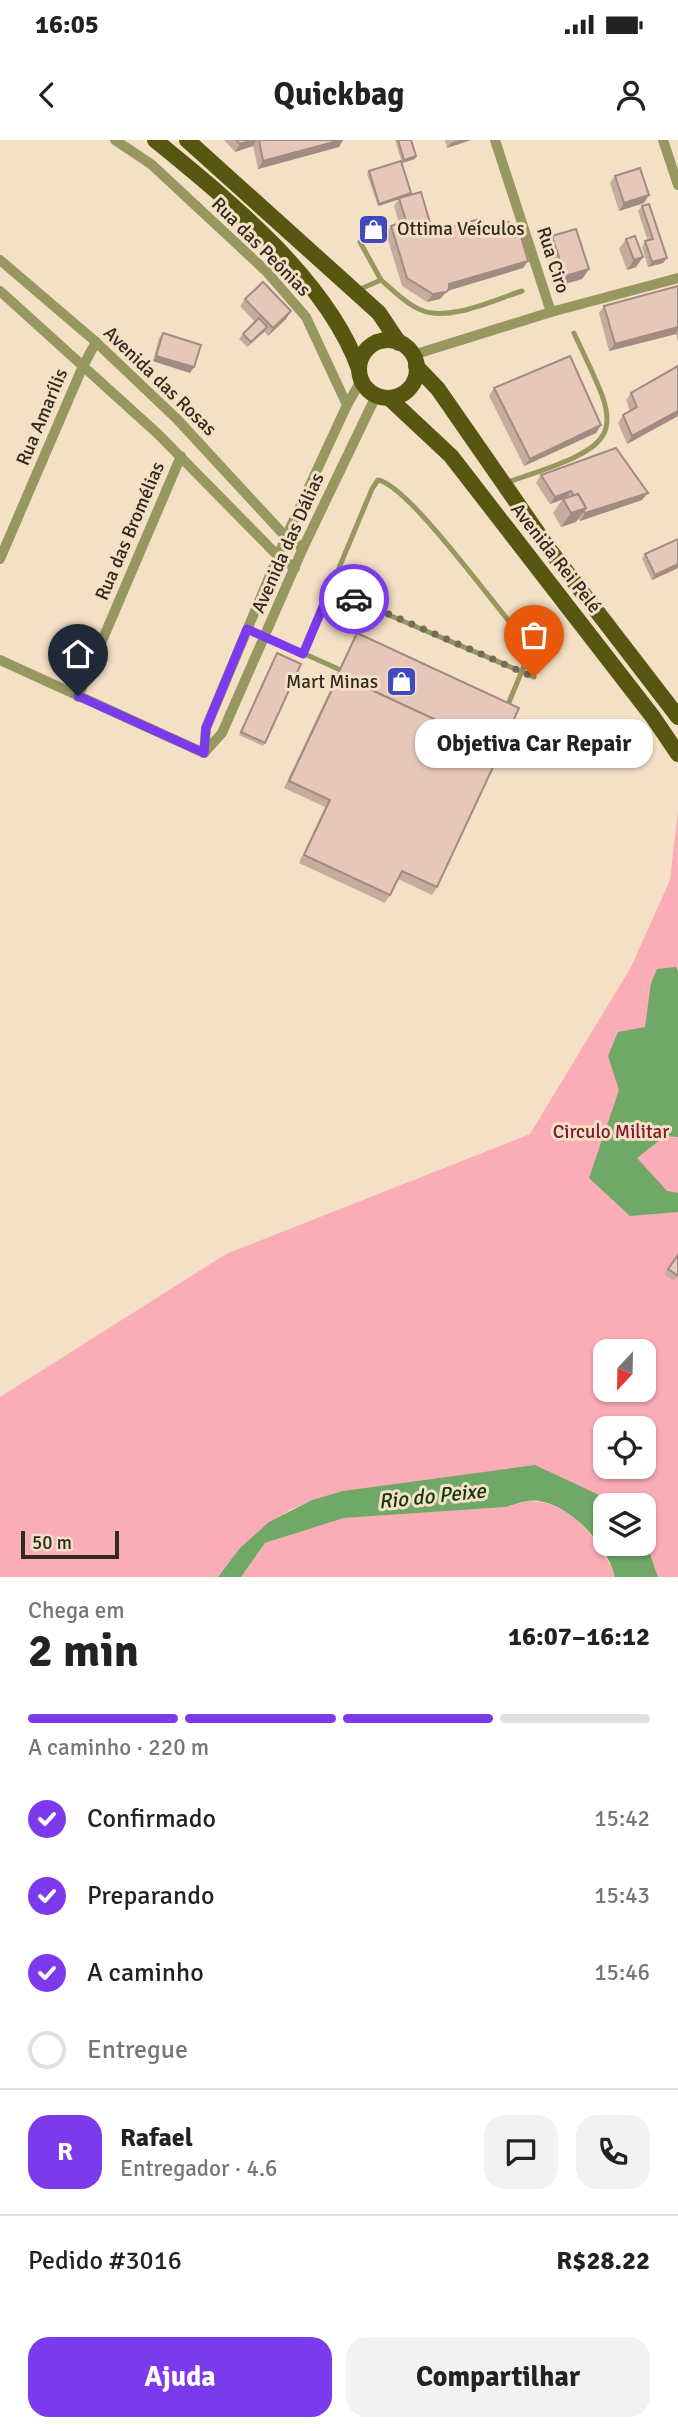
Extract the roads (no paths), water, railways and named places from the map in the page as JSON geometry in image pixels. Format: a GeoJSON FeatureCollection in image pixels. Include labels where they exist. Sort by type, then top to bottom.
{"type":"FeatureCollection","features":[{"type":"Feature","properties":{"kind":"main road"},"geometry":{"type":"LineString","coordinates":[[155,140],[254,226],[306,280],[350,345],[367,390],[383,397],[397,397],[410,388],[414,381],[414,360],[379,313],[187,140]]}},
{"type":"Feature","properties":{"kind":"main road"},"geometry":{"type":"LineString","coordinates":[[360,375],[360,360],[372,345],[380,341],[399,343]]}},
{"type":"Feature","properties":{"kind":"main road","name":"Avenida Rei Pelé"},"geometry":{"type":"LineString","coordinates":[[414,360],[438,389],[549,549],[678,717]]}},
{"type":"Feature","properties":{"kind":"main road","name":"Avenida Rei Pelé"},"geometry":{"type":"LineString","coordinates":[[383,397],[451,456],[678,754]]}},
{"type":"Feature","properties":{"kind":"street","name":"Rua das Peônias"},"geometry":{"type":"LineString","coordinates":[[116,140],[151,164],[266,271],[306,317],[347,405]]}},
{"type":"Feature","properties":{"kind":"street","name":"Rua Ciro"},"geometry":{"type":"LineString","coordinates":[[495,140],[551,312]]}},
{"type":"Feature","properties":{"kind":"street"},"geometry":{"type":"LineString","coordinates":[[663,140],[678,185]]}},
{"type":"Feature","properties":{"kind":"street","name":"Avenida das Rosas"},"geometry":{"type":"LineString","coordinates":[[0,260],[96,342],[176,418],[286,537],[303,548]]}},
{"type":"Feature","properties":{"kind":"street"},"geometry":{"type":"LineString","coordinates":[[414,360],[551,312],[678,278]]}},
{"type":"Feature","properties":{"kind":"street","name":"Avenida das Rosas"},"geometry":{"type":"LineString","coordinates":[[0,291],[181,456],[278,556],[295,568]]}},
{"type":"Feature","properties":{"kind":"street","name":"Rua Amarílis"},"geometry":{"type":"LineString","coordinates":[[0,559],[83,366],[96,342]]}},
{"type":"Feature","properties":{"kind":"street","name":"Avenida das Dálias"},"geometry":{"type":"LineString","coordinates":[[204,753],[206,728],[286,537],[360,375]]}},
{"type":"Feature","properties":{"kind":"street","name":"Avenida das Dálias"},"geometry":{"type":"LineString","coordinates":[[204,753],[222,733],[303,548],[383,397]]}},
{"type":"Feature","properties":{"kind":"street","name":"Rua das Bromélias"},"geometry":{"type":"LineString","coordinates":[[78,696],[181,456]]}},
{"type":"Feature","properties":{"kind":"street"},"geometry":{"type":"LineString","coordinates":[[0,660],[204,753]]}},
{"type":"Feature","properties":{"kind":"lane"},"geometry":{"type":"LineString","coordinates":[[360,242],[381,280],[412,305],[436,314],[451,313],[522,292]]}},
{"type":"Feature","properties":{"kind":"lane"},"geometry":{"type":"LineString","coordinates":[[355,292],[381,280]]}},
{"type":"Feature","properties":{"kind":"lane"},"geometry":{"type":"LineString","coordinates":[[503,484],[579,455],[600,441],[605,433],[607,422],[603,398],[574,333]]}},
{"type":"Feature","properties":{"kind":"lane"},"geometry":{"type":"LineString","coordinates":[[303,654],[372,489],[378,480],[383,480],[422,515],[542,660]]}},
{"type":"Feature","properties":{"kind":"lane"},"geometry":{"type":"LineString","coordinates":[[330,590],[534,677]]}},
{"type":"Feature","properties":{"kind":"lane"},"geometry":{"type":"LineString","coordinates":[[247,629],[350,674]]}},
{"type":"Feature","properties":{"kind":"lane"},"geometry":{"type":"LineString","coordinates":[[506,710],[531,649]]}},
{"type":"Feature","properties":{"kind":"water"},"geometry":{"type":"Polygon","coordinates":[[[676,967],[678,1137],[665,1136],[637,1158],[667,1191],[678,1193],[678,1212],[630,1216],[589,1178],[619,1090],[608,1056],[618,1032],[645,1027],[651,983],[657,969],[676,967]]]}},
{"type":"Feature","properties":{"kind":"water","name":"Rio do Peixe"},"geometry":{"type":"Polygon","coordinates":[[[535,1465],[595,1493],[593,1537],[564,1510],[535,1501],[506,1507],[344,1518],[265,1543],[241,1577],[218,1577],[240,1548],[269,1522],[312,1500],[343,1491],[535,1465]]]}},
{"type":"Feature","properties":{"kind":"water","name":"Rio do Peixe"},"geometry":{"type":"Polygon","coordinates":[[[606,1556],[651,1556],[658,1577],[615,1577],[606,1556]]]}},
{"type":"Feature","properties":{"kind":"place","name":"Ottima Veículos"},"geometry":{"type":"Point","coordinates":[374,229]}},
{"type":"Feature","properties":{"kind":"place","name":"Objetiva Car Repair"},"geometry":{"type":"Point","coordinates":[534,677]}},
{"type":"Feature","properties":{"kind":"place","name":"Mart Minas"},"geometry":{"type":"Point","coordinates":[401,682]}},
{"type":"Feature","properties":{"kind":"park label","name":"Circulo Militar"},"geometry":{"type":"Point","coordinates":[611,1132]}}]}
